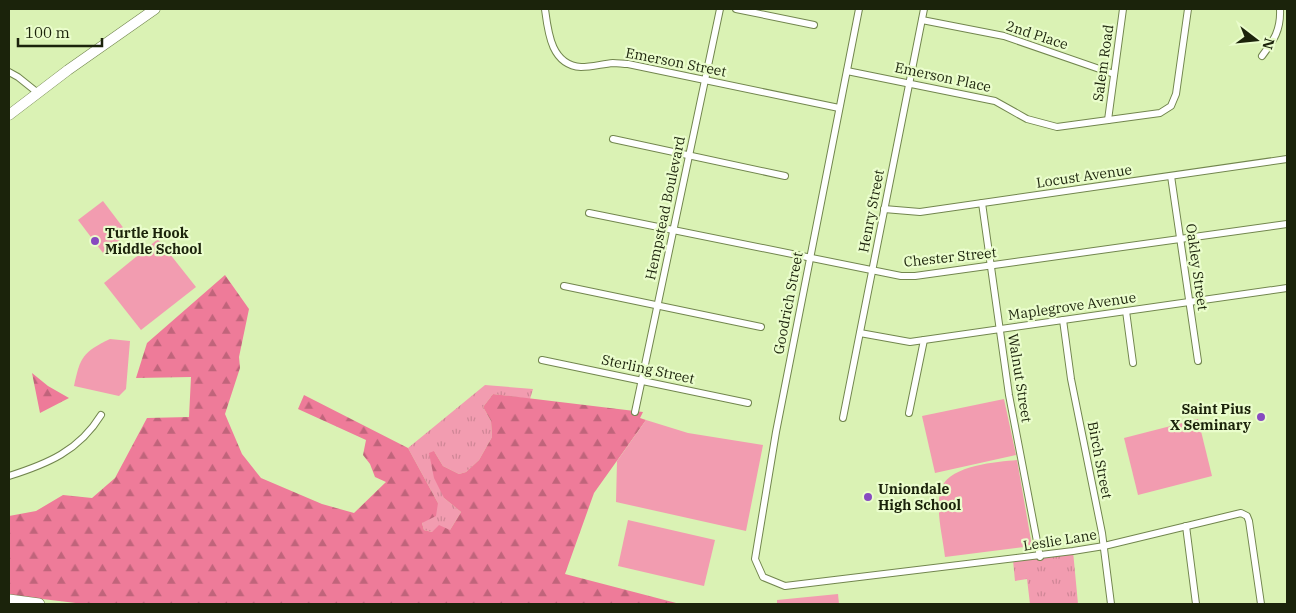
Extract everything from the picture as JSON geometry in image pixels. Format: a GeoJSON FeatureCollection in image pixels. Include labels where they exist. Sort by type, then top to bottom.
{"type":"FeatureCollection","features":[{"type":"Feature","properties":{"kind":"highway"},"geometry":{"type":"LineString","coordinates":[[9,600],[39,604]]}},
{"type":"Feature","properties":{"kind":"main road"},"geometry":{"type":"LineString","coordinates":[[9,115],[155,9]]}},
{"type":"Feature","properties":{"kind":"street","name":"Emerson Street"},"geometry":{"type":"LineString","coordinates":[[545,9],[551,44],[557,55],[569,64],[580,67],[613,63],[628,64],[839,108]]}},
{"type":"Feature","properties":{"kind":"street","name":"Hempstead Boulevard"},"geometry":{"type":"LineString","coordinates":[[635,412],[720,9]]}},
{"type":"Feature","properties":{"kind":"street"},"geometry":{"type":"LineString","coordinates":[[736,9],[814,25]]}},
{"type":"Feature","properties":{"kind":"street","name":"Goodrich Street"},"geometry":{"type":"LineString","coordinates":[[785,586],[763,577],[755,559],[776,432],[859,9]]}},
{"type":"Feature","properties":{"kind":"street","name":"Henry Street"},"geometry":{"type":"LineString","coordinates":[[843,418],[924,9]]}},
{"type":"Feature","properties":{"kind":"street","name":"Salem Road"},"geometry":{"type":"LineString","coordinates":[[1108,120],[1122,9]]}},
{"type":"Feature","properties":{"kind":"street","name":"Emerson Place"},"geometry":{"type":"LineString","coordinates":[[847,70],[995,101],[1027,119],[1047,125],[1066,126],[1160,113],[1168,109],[1174,102],[1188,9]]}},
{"type":"Feature","properties":{"kind":"street"},"geometry":{"type":"LineString","coordinates":[[1262,56],[1276,37],[1280,9]]}},
{"type":"Feature","properties":{"kind":"street","name":"2nd Place"},"geometry":{"type":"LineString","coordinates":[[922,20],[1004,36],[1114,74]]}},
{"type":"Feature","properties":{"kind":"street"},"geometry":{"type":"LineString","coordinates":[[9,72],[38,93]]}},
{"type":"Feature","properties":{"kind":"street"},"geometry":{"type":"LineString","coordinates":[[613,139],[785,176]]}},
{"type":"Feature","properties":{"kind":"street","name":"Locust Avenue"},"geometry":{"type":"LineString","coordinates":[[884,209],[920,212],[1287,159]]}},
{"type":"Feature","properties":{"kind":"street","name":"Oakley Street"},"geometry":{"type":"LineString","coordinates":[[1171,176],[1198,361]]}},
{"type":"Feature","properties":{"kind":"street","name":"Walnut Street"},"geometry":{"type":"LineString","coordinates":[[982,203],[1009,395],[1040,557]]}},
{"type":"Feature","properties":{"kind":"street","name":"Chester Street"},"geometry":{"type":"LineString","coordinates":[[589,213],[901,276],[915,276],[991,266],[1287,224]]}},
{"type":"Feature","properties":{"kind":"street"},"geometry":{"type":"LineString","coordinates":[[564,286],[761,327]]}},
{"type":"Feature","properties":{"kind":"street","name":"Maplegrove Avenue"},"geometry":{"type":"LineString","coordinates":[[860,333],[901,341],[924,340],[1287,288]]}},
{"type":"Feature","properties":{"kind":"street"},"geometry":{"type":"LineString","coordinates":[[1126,311],[1133,363]]}},
{"type":"Feature","properties":{"kind":"street","name":"Birch Street"},"geometry":{"type":"LineString","coordinates":[[1063,320],[1071,379],[1104,546],[1111,604]]}},
{"type":"Feature","properties":{"kind":"street"},"geometry":{"type":"LineString","coordinates":[[909,413],[924,340]]}},
{"type":"Feature","properties":{"kind":"street","name":"Sterling Street"},"geometry":{"type":"LineString","coordinates":[[542,360],[748,403]]}},
{"type":"Feature","properties":{"kind":"street"},"geometry":{"type":"LineString","coordinates":[[9,476],[46,463],[67,452],[82,438],[101,415]]}},
{"type":"Feature","properties":{"kind":"street","name":"Leslie Lane"},"geometry":{"type":"LineString","coordinates":[[785,586],[1040,557],[1104,546],[1241,513],[1247,516],[1251,534],[1261,604]]}},
{"type":"Feature","properties":{"kind":"street"},"geometry":{"type":"LineString","coordinates":[[1186,526],[1196,604]]}},
{"type":"Feature","properties":{"kind":"green space"},"geometry":{"type":"Polygon","coordinates":[[[103,201],[128,234],[103,253],[78,220],[103,201]]]}},
{"type":"Feature","properties":{"kind":"green space"},"geometry":{"type":"Polygon","coordinates":[[[158,239],[196,287],[141,330],[104,283],[158,239]]]}},
{"type":"Feature","properties":{"kind":"green space"},"geometry":{"type":"Polygon","coordinates":[[[225,275],[249,309],[239,357],[240,368],[225,414],[242,454],[261,478],[322,504],[354,513],[386,482],[375,477],[370,464],[363,455],[366,440],[298,409],[304,395],[408,448],[438,503],[436,516],[422,523],[424,530],[432,532],[439,525],[450,530],[461,512],[444,498],[434,478],[429,453],[434,451],[443,466],[459,474],[466,472],[479,460],[492,437],[491,421],[483,407],[493,394],[643,412],[640,418],[646,420],[594,493],[565,574],[680,604],[84,604],[9,595],[9,516],[36,511],[63,495],[92,498],[115,478],[147,418],[189,417],[191,377],[136,378],[147,343],[225,275]]]}},
{"type":"Feature","properties":{"kind":"green space"},"geometry":{"type":"Polygon","coordinates":[[[110,339],[130,341],[126,389],[119,396],[74,386],[78,368],[84,356],[110,339]]]}},
{"type":"Feature","properties":{"kind":"green space"},"geometry":{"type":"Polygon","coordinates":[[[32,373],[48,386],[69,398],[40,413],[32,373]]]}},
{"type":"Feature","properties":{"kind":"green space"},"geometry":{"type":"Polygon","coordinates":[[[485,385],[533,389],[530,399],[493,394],[483,407],[491,421],[492,437],[479,460],[466,472],[459,474],[443,466],[434,451],[444,498],[461,512],[450,530],[432,532],[424,530],[422,523],[438,503],[408,448],[485,385]]]}},
{"type":"Feature","properties":{"kind":"green space"},"geometry":{"type":"Polygon","coordinates":[[[1004,399],[1016,455],[935,473],[922,416],[1004,399]]]}},
{"type":"Feature","properties":{"kind":"green space"},"geometry":{"type":"Polygon","coordinates":[[[1198,419],[1212,476],[1138,495],[1124,438],[1198,419]]]}},
{"type":"Feature","properties":{"kind":"green space"},"geometry":{"type":"Polygon","coordinates":[[[646,420],[688,433],[763,445],[746,531],[616,502],[617,461],[646,420]]]}},
{"type":"Feature","properties":{"kind":"green space"},"geometry":{"type":"Polygon","coordinates":[[[1017,460],[1032,546],[945,557],[939,503],[942,487],[947,480],[964,469],[1017,460]]]}},
{"type":"Feature","properties":{"kind":"green space"},"geometry":{"type":"Polygon","coordinates":[[[628,520],[715,540],[704,586],[618,566],[628,520]]]}},
{"type":"Feature","properties":{"kind":"green space"},"geometry":{"type":"Polygon","coordinates":[[[1073,551],[1078,604],[1030,604],[1027,579],[1015,581],[1013,560],[1073,551]]]}},
{"type":"Feature","properties":{"kind":"green space"},"geometry":{"type":"Polygon","coordinates":[[[838,594],[839,604],[777,604],[777,600],[838,594]]]}},
{"type":"Feature","properties":{"kind":"place","name":"Turtle Hook Middle School"},"geometry":{"type":"Point","coordinates":[95,241]}},
{"type":"Feature","properties":{"kind":"place","name":"Saint Pius X Seminary"},"geometry":{"type":"Point","coordinates":[1261,417]}},
{"type":"Feature","properties":{"kind":"place","name":"Uniondale High School"},"geometry":{"type":"Point","coordinates":[868,497]}}]}
